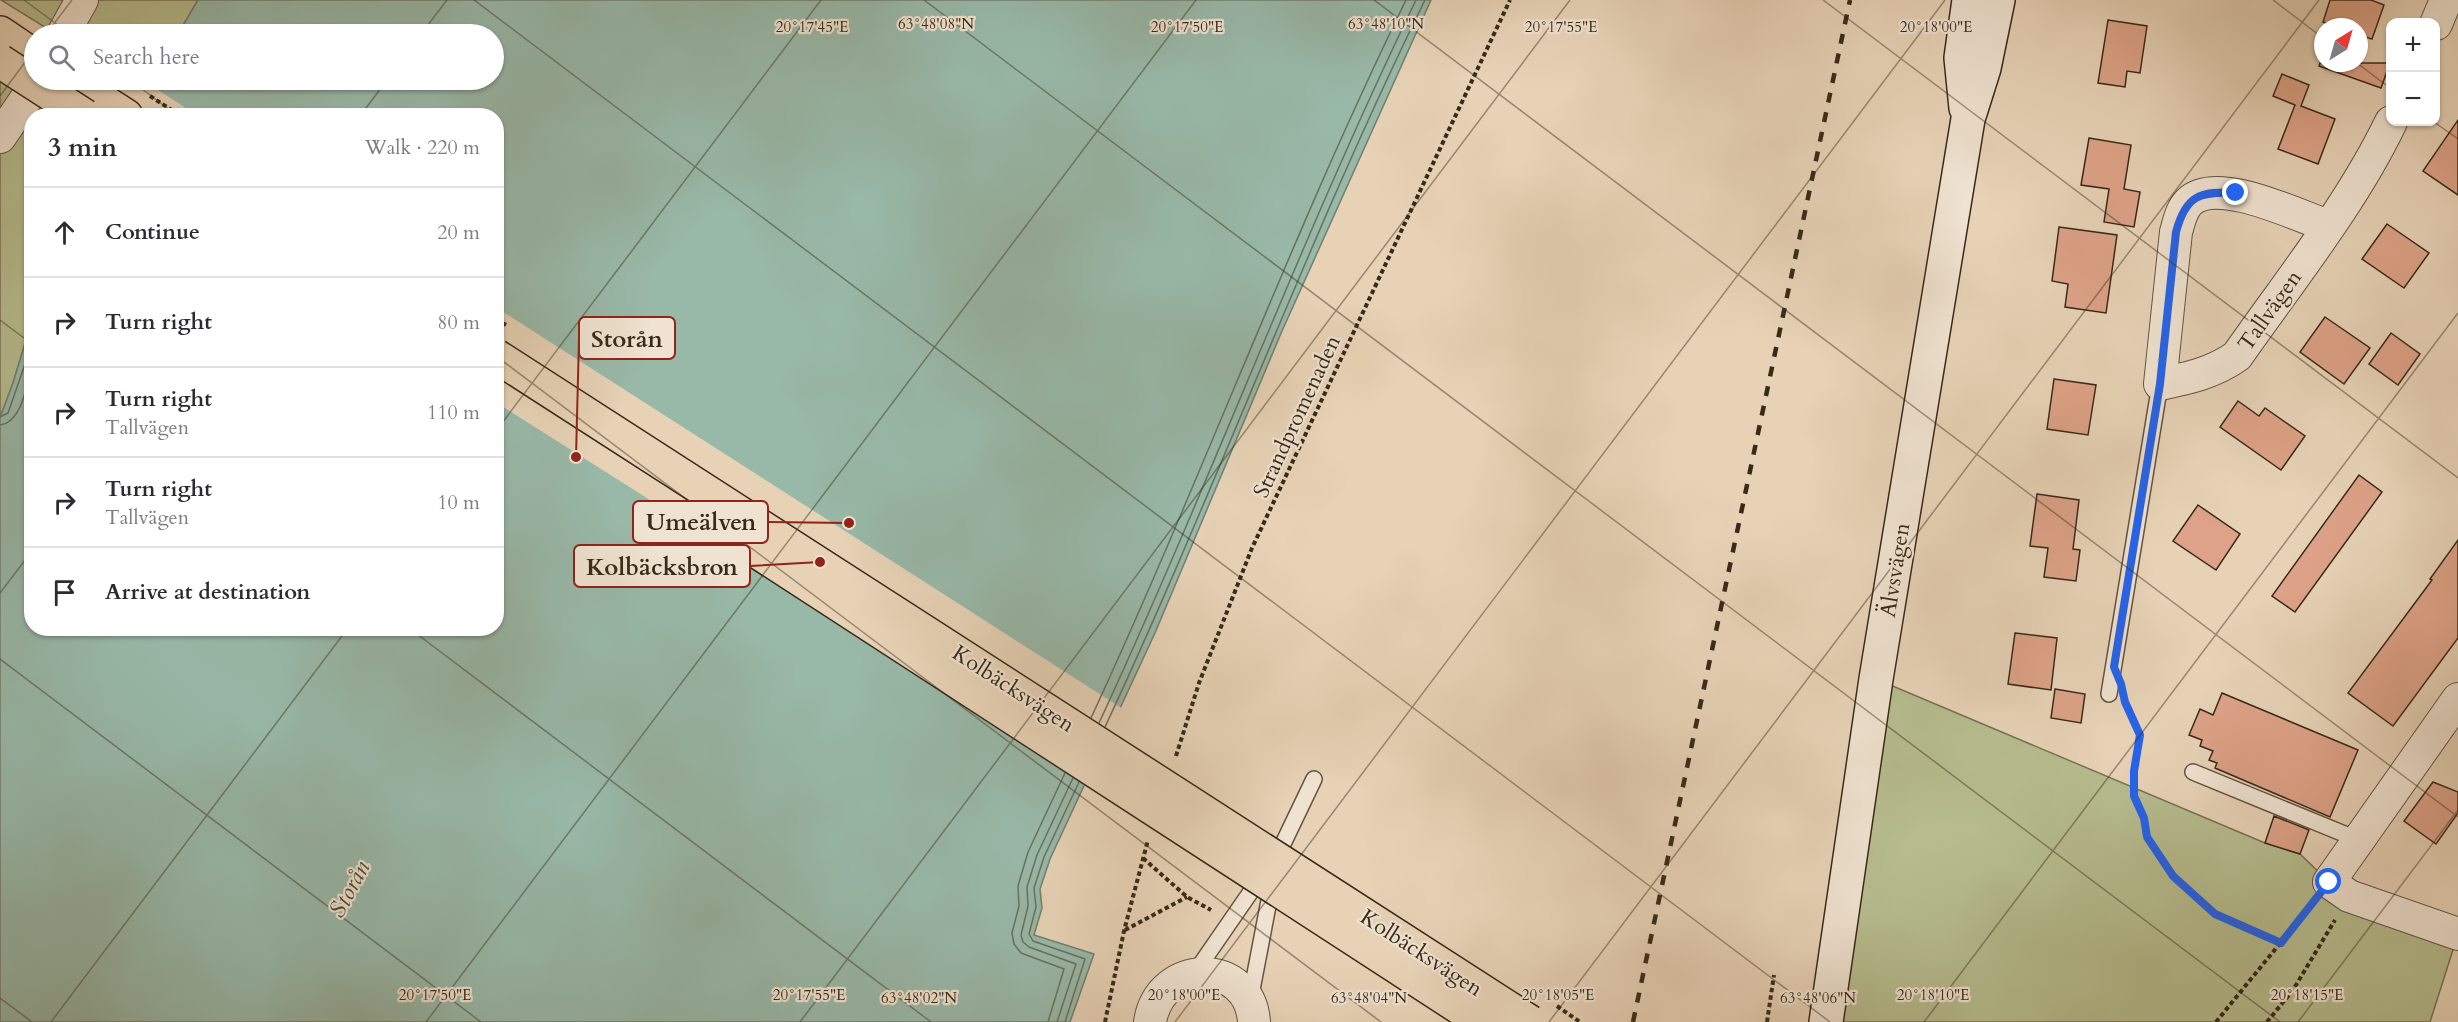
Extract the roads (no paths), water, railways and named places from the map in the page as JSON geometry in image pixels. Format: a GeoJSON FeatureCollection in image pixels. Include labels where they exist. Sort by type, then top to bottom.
{"type":"FeatureCollection","features":[{"type":"Feature","properties":{"kind":"highway"},"geometry":{"type":"LineString","coordinates":[[0,33],[24,49]]}},
{"type":"Feature","properties":{"kind":"highway"},"geometry":{"type":"LineString","coordinates":[[0,61],[24,77]]}},
{"type":"Feature","properties":{"kind":"highway"},"geometry":{"type":"LineString","coordinates":[[45,90],[73,108]]}},
{"type":"Feature","properties":{"kind":"highway"},"geometry":{"type":"LineString","coordinates":[[86,90],[114,108]]}},
{"type":"Feature","properties":{"kind":"highway","name":"Kolbäcksvägen"},"geometry":{"type":"LineString","coordinates":[[504,361],[1530,1022]]}},
{"type":"Feature","properties":{"kind":"highway","name":"Kolbäcksvägen"},"geometry":{"type":"LineString","coordinates":[[504,388],[1482,1022]]}},
{"type":"Feature","properties":{"kind":"main road","name":"Älvsvägen"},"geometry":{"type":"LineString","coordinates":[[1968,119],[1961,58],[1969,0]]}},
{"type":"Feature","properties":{"kind":"main road","name":"Älvsvägen"},"geometry":{"type":"LineString","coordinates":[[1826,1022],[1878,668],[1968,119],[1984,68],[1998,0]]}},
{"type":"Feature","properties":{"kind":"street"},"geometry":{"type":"LineString","coordinates":[[69,24],[82,0]]}},
{"type":"Feature","properties":{"kind":"street"},"geometry":{"type":"LineString","coordinates":[[2438,18],[2446,0]]}},
{"type":"Feature","properties":{"kind":"street"},"geometry":{"type":"LineString","coordinates":[[0,137],[32,90]]}},
{"type":"Feature","properties":{"kind":"street","name":"Tallvägen"},"geometry":{"type":"LineString","coordinates":[[2160,384],[2197,376],[2220,368],[2237,356],[2363,174],[2389,126]]}},
{"type":"Feature","properties":{"kind":"street"},"geometry":{"type":"LineString","coordinates":[[2160,384],[2176,232],[2180,216],[2188,203],[2202,194],[2236,193],[2328,226]]}},
{"type":"Feature","properties":{"kind":"street"},"geometry":{"type":"LineString","coordinates":[[2458,699],[2359,840],[2339,889],[2458,934]]}},
{"type":"Feature","properties":{"kind":"street"},"geometry":{"type":"LineString","coordinates":[[1150,1022],[1152,1010],[1163,991],[1181,977],[1194,974],[1218,975],[1230,981],[1240,989],[1253,1016]]}},
{"type":"Feature","properties":{"kind":"lane"},"geometry":{"type":"LineString","coordinates":[[2109,694],[2160,384]]}},
{"type":"Feature","properties":{"kind":"lane"},"geometry":{"type":"LineString","coordinates":[[2193,772],[2359,840]]}},
{"type":"Feature","properties":{"kind":"lane"},"geometry":{"type":"LineString","coordinates":[[1194,974],[1281,848],[1314,779]]}},
{"type":"Feature","properties":{"kind":"lane"},"geometry":{"type":"LineString","coordinates":[[1253,1016],[1260,939],[1281,848]]}},
{"type":"Feature","properties":{"kind":"water"},"geometry":{"type":"Polygon","coordinates":[[[198,0],[1431,0],[1282,331],[1155,633],[1050,859],[1040,889],[1042,908],[1034,935],[1094,954],[1070,1022],[0,1022],[0,418],[24,347],[24,636],[504,636],[504,108],[136,108],[148,90],[504,90],[504,24],[184,24],[198,0]]]}},
{"type":"Feature","properties":{"kind":"railway"},"geometry":{"type":"LineString","coordinates":[[1633,1022],[1850,0]]}},
{"type":"Feature","properties":{"kind":"place","name":"Storån"},"geometry":{"type":"Point","coordinates":[576,457]}},
{"type":"Feature","properties":{"kind":"place","name":"Umeälven"},"geometry":{"type":"Point","coordinates":[849,523]}},
{"type":"Feature","properties":{"kind":"place","name":"Kolbäcksbron"},"geometry":{"type":"Point","coordinates":[820,562]}}]}
